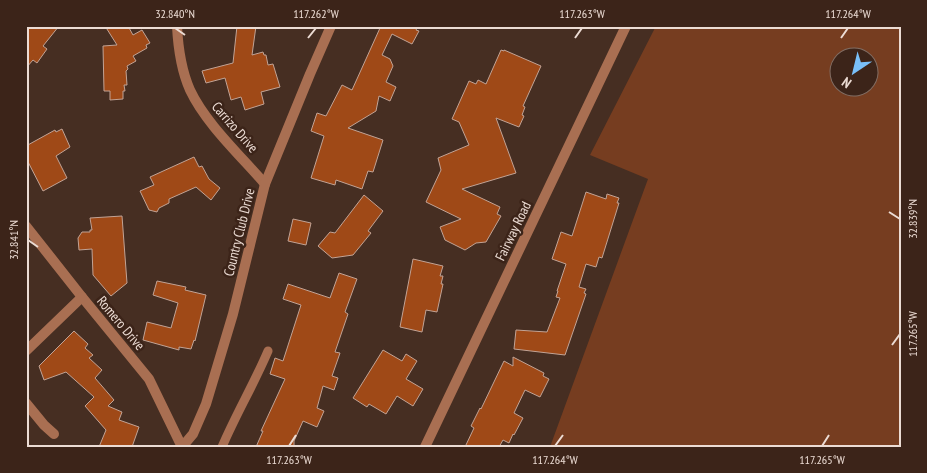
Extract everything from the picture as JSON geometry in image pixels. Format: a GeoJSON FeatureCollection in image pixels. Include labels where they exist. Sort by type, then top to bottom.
{"type":"FeatureCollection","features":[{"type":"Feature","properties":{"kind":"street","name":"Carrizo Drive"},"geometry":{"type":"LineString","coordinates":[[177,26],[178,45],[189,89],[203,113],[266,184]]}},
{"type":"Feature","properties":{"kind":"street","name":"Country Club Drive"},"geometry":{"type":"LineString","coordinates":[[182,447],[193,434],[206,404],[233,314],[266,184],[331,26]]}},
{"type":"Feature","properties":{"kind":"street","name":"Fairway Road"},"geometry":{"type":"LineString","coordinates":[[425,447],[626,26]]}},
{"type":"Feature","properties":{"kind":"street","name":"Romero Drive"},"geometry":{"type":"LineString","coordinates":[[26,226],[149,379],[182,447]]}},
{"type":"Feature","properties":{"kind":"street"},"geometry":{"type":"LineString","coordinates":[[26,350],[82,297]]}},
{"type":"Feature","properties":{"kind":"street"},"geometry":{"type":"LineString","coordinates":[[26,403],[54,434]]}},
{"type":"Feature","properties":{"kind":"lane"},"geometry":{"type":"LineString","coordinates":[[222,447],[268,351]]}},
{"type":"Feature","properties":{"kind":"shaded area"},"geometry":{"type":"Polygon","coordinates":[[[656,26],[901,26],[901,447],[550,447],[648,179],[590,155],[656,26]]]}},
{"type":"Feature","properties":{"kind":"building"},"geometry":{"type":"Polygon","coordinates":[[[26,26],[59,26],[43,46],[47,49],[37,63],[33,60],[26,68],[26,26]]]}},
{"type":"Feature","properties":{"kind":"building"},"geometry":{"type":"Polygon","coordinates":[[[105,26],[128,26],[133,35],[142,30],[150,43],[146,45],[147,48],[133,56],[136,61],[127,66],[127,85],[124,85],[123,99],[110,100],[110,91],[104,91],[103,46],[117,45],[105,26]]]}},
{"type":"Feature","properties":{"kind":"building"},"geometry":{"type":"Polygon","coordinates":[[[237,26],[256,26],[252,55],[263,52],[266,55],[268,65],[273,64],[280,87],[261,92],[264,104],[245,110],[241,97],[231,100],[225,78],[206,83],[202,71],[233,63],[237,26]]]}},
{"type":"Feature","properties":{"kind":"building"},"geometry":{"type":"Polygon","coordinates":[[[376,26],[418,26],[416,30],[419,31],[412,44],[392,34],[382,55],[390,59],[393,66],[386,82],[396,87],[390,101],[379,96],[376,111],[348,128],[383,140],[373,172],[368,171],[362,189],[336,180],[335,185],[311,178],[324,136],[311,131],[317,113],[326,116],[342,85],[352,90],[380,28],[376,26]]]}},
{"type":"Feature","properties":{"kind":"building"},"geometry":{"type":"Polygon","coordinates":[[[501,50],[541,66],[523,106],[525,107],[522,115],[524,116],[519,127],[496,118],[516,173],[462,189],[500,207],[497,214],[501,216],[486,242],[476,243],[465,250],[445,240],[440,227],[461,219],[426,202],[441,170],[438,158],[469,145],[459,122],[452,119],[469,81],[476,84],[478,80],[486,84],[501,50]]]}},
{"type":"Feature","properties":{"kind":"building"},"geometry":{"type":"Polygon","coordinates":[[[62,129],[70,147],[56,156],[67,178],[43,191],[26,158],[26,146],[55,130],[56,132],[62,129]]]}},
{"type":"Feature","properties":{"kind":"building"},"geometry":{"type":"Polygon","coordinates":[[[194,157],[199,167],[202,166],[209,179],[220,188],[211,200],[196,187],[169,199],[169,203],[159,208],[157,212],[149,210],[140,191],[154,185],[150,177],[194,157]]]}},
{"type":"Feature","properties":{"kind":"building"},"geometry":{"type":"Polygon","coordinates":[[[586,192],[606,199],[607,194],[619,198],[617,203],[619,203],[602,258],[599,257],[596,267],[586,264],[579,287],[586,289],[584,293],[586,294],[565,355],[514,349],[516,330],[547,332],[560,298],[556,297],[557,291],[566,264],[552,259],[561,232],[572,236],[586,192]]]}},
{"type":"Feature","properties":{"kind":"building"},"geometry":{"type":"Polygon","coordinates":[[[364,195],[383,211],[368,231],[371,233],[353,255],[332,258],[318,246],[330,232],[335,233],[364,195]]]}},
{"type":"Feature","properties":{"kind":"building"},"geometry":{"type":"Polygon","coordinates":[[[122,216],[127,283],[111,296],[93,275],[92,249],[79,250],[78,238],[82,232],[90,232],[92,230],[90,218],[122,216]]]}},
{"type":"Feature","properties":{"kind":"building"},"geometry":{"type":"Polygon","coordinates":[[[293,219],[311,223],[306,245],[288,241],[293,219]]]}},
{"type":"Feature","properties":{"kind":"building"},"geometry":{"type":"Polygon","coordinates":[[[413,259],[443,266],[440,276],[443,276],[441,284],[443,284],[437,312],[426,310],[422,332],[400,327],[413,259]]]}},
{"type":"Feature","properties":{"kind":"building"},"geometry":{"type":"Polygon","coordinates":[[[339,273],[357,279],[345,312],[348,314],[335,352],[340,353],[332,376],[338,378],[334,390],[323,386],[317,408],[324,411],[317,427],[303,421],[294,441],[294,447],[256,447],[263,431],[261,431],[285,379],[270,374],[275,358],[283,361],[301,305],[283,299],[288,284],[330,298],[339,273]]]}},
{"type":"Feature","properties":{"kind":"building"},"geometry":{"type":"Polygon","coordinates":[[[157,281],[186,287],[185,290],[206,295],[195,341],[191,349],[179,347],[179,350],[143,340],[147,322],[171,328],[178,303],[153,295],[157,281]]]}},
{"type":"Feature","properties":{"kind":"building"},"geometry":{"type":"Polygon","coordinates":[[[74,331],[88,344],[85,348],[93,355],[89,358],[102,370],[95,378],[114,400],[108,406],[122,412],[119,420],[139,427],[132,447],[99,447],[106,430],[85,406],[94,397],[66,372],[44,380],[39,366],[74,331]]]}},
{"type":"Feature","properties":{"kind":"building"},"geometry":{"type":"Polygon","coordinates":[[[383,350],[402,361],[406,354],[417,361],[406,379],[423,389],[413,406],[397,396],[386,414],[369,404],[367,407],[353,398],[383,350]]]}},
{"type":"Feature","properties":{"kind":"building"},"geometry":{"type":"Polygon","coordinates":[[[513,357],[544,373],[543,376],[549,379],[540,397],[525,390],[514,413],[523,418],[509,443],[503,440],[499,447],[465,447],[474,428],[471,426],[504,361],[513,366],[513,357]]]}}]}
